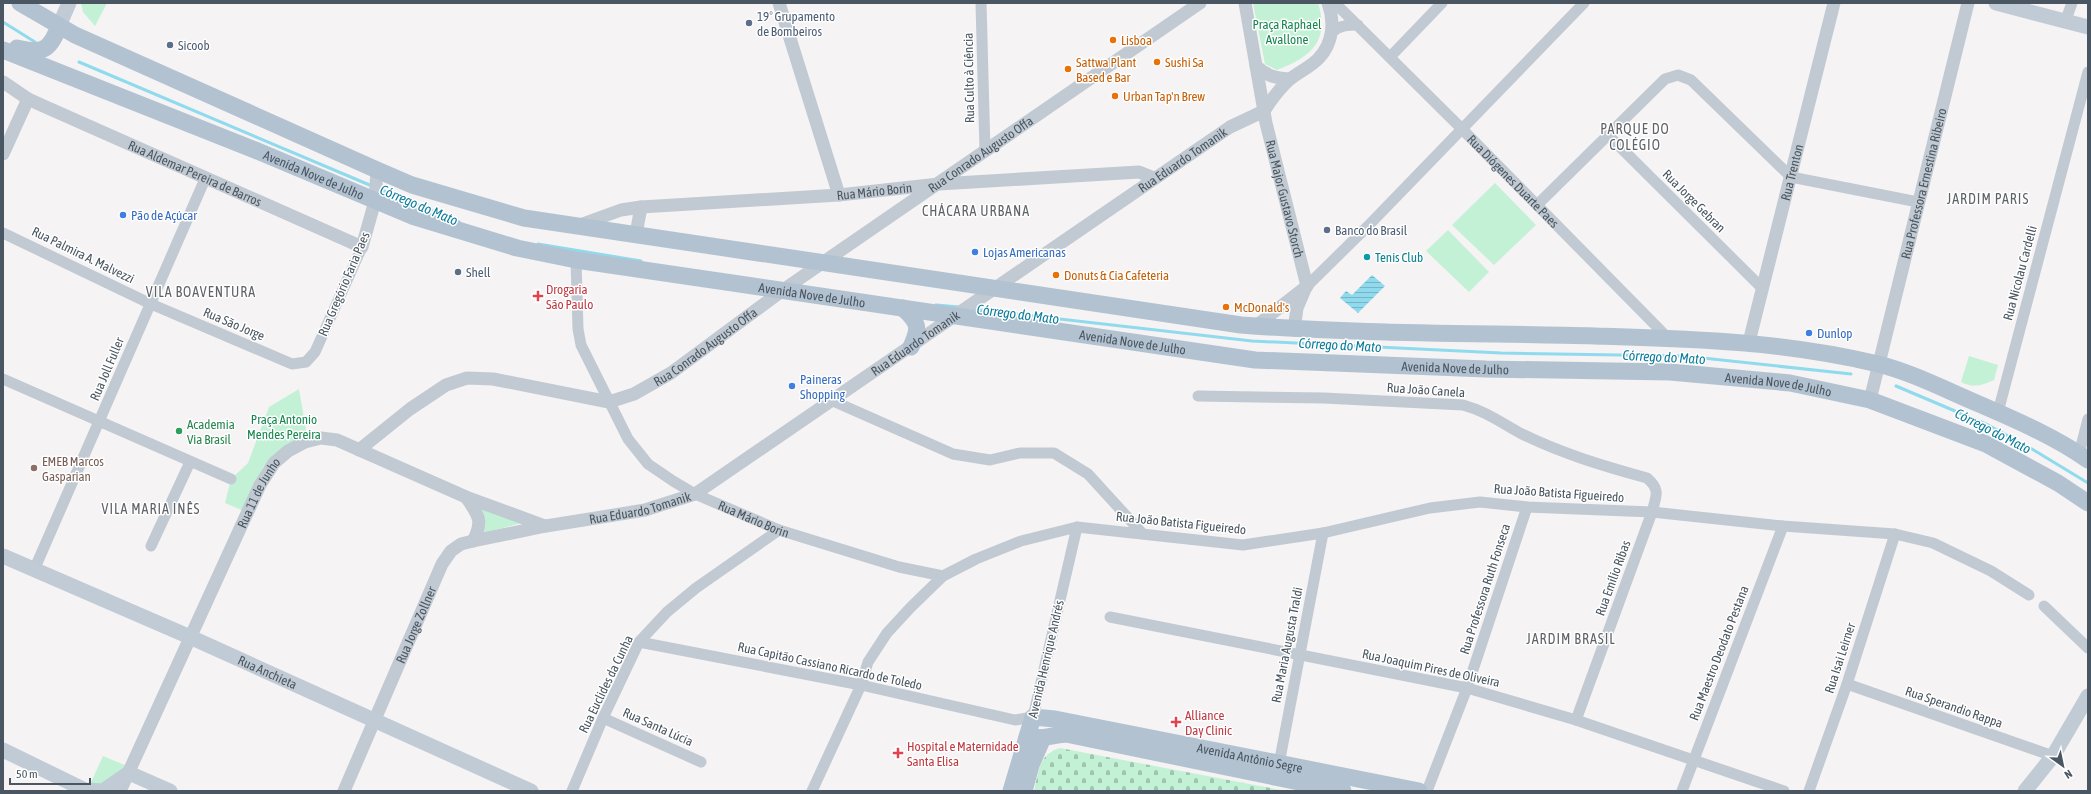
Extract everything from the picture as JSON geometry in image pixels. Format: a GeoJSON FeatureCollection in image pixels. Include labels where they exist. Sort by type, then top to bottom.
{"type":"FeatureCollection","features":[{"type":"Feature","properties":{"kind":"main road"},"geometry":{"type":"LineString","coordinates":[[20,3],[59,26],[376,176],[524,218],[1201,320],[1294,330],[1668,338],[1749,342],[1808,349],[1877,368],[1998,412],[2084,457]]}},
{"type":"Feature","properties":{"kind":"main road"},"geometry":{"type":"LineString","coordinates":[[3,45],[34,52],[42,50],[50,45],[69,3]]}},
{"type":"Feature","properties":{"kind":"main road"},"geometry":{"type":"LineString","coordinates":[[1996,3],[2088,27]]}},
{"type":"Feature","properties":{"kind":"main road","name":"Avenida Nove de Julho"},"geometry":{"type":"LineString","coordinates":[[3,50],[255,150],[412,216],[517,248],[576,260],[903,308],[960,312],[1255,360],[1470,368],[1670,372],[1790,383],[1871,394],[1986,444],[2058,483],[2088,503]]}},
{"type":"Feature","properties":{"kind":"main road"},"geometry":{"type":"LineString","coordinates":[[903,308],[917,324],[918,332],[911,347]]}},
{"type":"Feature","properties":{"kind":"main road","name":"Rua Anchieta"},"geometry":{"type":"LineString","coordinates":[[3,556],[190,637],[531,791]]}},
{"type":"Feature","properties":{"kind":"main road"},"geometry":{"type":"LineString","coordinates":[[2024,791],[2053,756],[2088,696]]}},
{"type":"Feature","properties":{"kind":"main road","name":"Avenida Henrique Andrés"},"geometry":{"type":"LineString","coordinates":[[1024,791],[1031,765],[1035,738],[1033,717]]}},
{"type":"Feature","properties":{"kind":"main road","name":"Avenida Antônio Segre"},"geometry":{"type":"LineString","coordinates":[[1033,717],[1056,719],[1419,791]]}},
{"type":"Feature","properties":{"kind":"main road","name":"Avenida Antônio Segre"},"geometry":{"type":"LineString","coordinates":[[1035,738],[1055,734],[1066,734],[1343,791]]}},
{"type":"Feature","properties":{"kind":"main road","name":"Avenida Henrique Andrés"},"geometry":{"type":"LineString","coordinates":[[1011,791],[1035,738]]}},
{"type":"Feature","properties":{"kind":"main road"},"geometry":{"type":"LineString","coordinates":[[3,750],[86,790],[103,791],[129,774],[170,791]]}},
{"type":"Feature","properties":{"kind":"street"},"geometry":{"type":"LineString","coordinates":[[779,3],[839,195]]}},
{"type":"Feature","properties":{"kind":"street","name":"Rua Culto à Ciência"},"geometry":{"type":"LineString","coordinates":[[981,3],[985,152]]}},
{"type":"Feature","properties":{"kind":"street","name":"Rua Conrado Augusto Offa"},"geometry":{"type":"LineString","coordinates":[[359,450],[416,405],[446,385],[468,378],[492,379],[609,402],[634,394],[671,373],[823,262],[1200,3]]}},
{"type":"Feature","properties":{"kind":"street","name":"Rua Major Gustavo Storch"},"geometry":{"type":"LineString","coordinates":[[1245,3],[1264,111],[1307,286]]}},
{"type":"Feature","properties":{"kind":"street"},"geometry":{"type":"LineString","coordinates":[[1264,111],[1273,97],[1289,79],[1319,59],[1329,43],[1332,32],[1331,3]]}},
{"type":"Feature","properties":{"kind":"street","name":"Rua Diógenes Duarte Paes"},"geometry":{"type":"LineString","coordinates":[[1331,3],[1358,26],[1390,57],[1668,338]]}},
{"type":"Feature","properties":{"kind":"street"},"geometry":{"type":"LineString","coordinates":[[1390,57],[1442,3]]}},
{"type":"Feature","properties":{"kind":"street"},"geometry":{"type":"LineString","coordinates":[[1256,326],[1307,286],[1367,227],[1461,128],[1584,3]]}},
{"type":"Feature","properties":{"kind":"street","name":"Rua Trenton"},"geometry":{"type":"LineString","coordinates":[[1749,342],[1761,287],[1791,177],[1834,3]]}},
{"type":"Feature","properties":{"kind":"street","name":"Rua Professora Ernestina Ribeiro"},"geometry":{"type":"LineString","coordinates":[[1871,394],[1968,3]]}},
{"type":"Feature","properties":{"kind":"street"},"geometry":{"type":"LineString","coordinates":[[2065,22],[2072,3]]}},
{"type":"Feature","properties":{"kind":"street"},"geometry":{"type":"LineString","coordinates":[[1332,32],[1338,27],[1345,25],[1358,26]]}},
{"type":"Feature","properties":{"kind":"street"},"geometry":{"type":"LineString","coordinates":[[1256,66],[1265,74],[1274,78],[1289,79]]}},
{"type":"Feature","properties":{"kind":"street","name":"Rua Nicolau Cardelli"},"geometry":{"type":"LineString","coordinates":[[1998,412],[2088,72]]}},
{"type":"Feature","properties":{"kind":"street"},"geometry":{"type":"LineString","coordinates":[[1537,205],[1665,78],[1678,75],[1691,80],[1791,177],[1918,202]]}},
{"type":"Feature","properties":{"kind":"street","name":"Rua Aldemar Pereira de Barros"},"geometry":{"type":"LineString","coordinates":[[3,82],[28,99],[205,179],[362,247]]}},
{"type":"Feature","properties":{"kind":"street"},"geometry":{"type":"LineString","coordinates":[[3,154],[28,99]]}},
{"type":"Feature","properties":{"kind":"street","name":"Rua Eduardo Tomanik"},"geometry":{"type":"LineString","coordinates":[[546,526],[645,510],[695,494],[833,401],[992,289],[1154,178],[1230,127],[1264,111]]}},
{"type":"Feature","properties":{"kind":"street","name":"Rua Jorge Gebran"},"geometry":{"type":"LineString","coordinates":[[1608,135],[1761,287]]}},
{"type":"Feature","properties":{"kind":"street","name":"Rua Mário Borin"},"geometry":{"type":"LineString","coordinates":[[577,226],[621,210],[641,207],[839,195],[938,184],[1139,172],[1154,178]]}},
{"type":"Feature","properties":{"kind":"street","name":"Rua Gregório Faria Paes"},"geometry":{"type":"LineString","coordinates":[[306,362],[316,352],[362,247],[375,200],[376,176]]}},
{"type":"Feature","properties":{"kind":"street","name":"Rua Joll Fuller"},"geometry":{"type":"LineString","coordinates":[[34,570],[205,179]]}},
{"type":"Feature","properties":{"kind":"street"},"geometry":{"type":"LineString","coordinates":[[636,234],[641,207]]}},
{"type":"Feature","properties":{"kind":"street","name":"Rua Palmira A. Malvezzi"},"geometry":{"type":"LineString","coordinates":[[3,233],[151,304]]}},
{"type":"Feature","properties":{"kind":"street","name":"Rua Mário Borin"},"geometry":{"type":"LineString","coordinates":[[576,260],[578,329],[581,345],[628,439],[648,464],[695,494],[779,530],[899,567],[943,576]]}},
{"type":"Feature","properties":{"kind":"street"},"geometry":{"type":"LineString","coordinates":[[1294,330],[1297,308],[1307,286]]}},
{"type":"Feature","properties":{"kind":"street","name":"Rua São Jorge"},"geometry":{"type":"LineString","coordinates":[[151,304],[292,364],[306,362]]}},
{"type":"Feature","properties":{"kind":"street"},"geometry":{"type":"LineString","coordinates":[[3,379],[231,479]]}},
{"type":"Feature","properties":{"kind":"street","name":"Rua João Canela"},"geometry":{"type":"LineString","coordinates":[[1198,396],[1324,398],[1462,405],[1481,410],[1520,433],[1582,460],[1647,478],[1655,485],[1657,494],[1652,512]]}},
{"type":"Feature","properties":{"kind":"street"},"geometry":{"type":"LineString","coordinates":[[833,401],[953,454],[990,460],[1020,453],[1054,453],[1088,474],[1141,532]]}},
{"type":"Feature","properties":{"kind":"street"},"geometry":{"type":"LineString","coordinates":[[2084,457],[2088,419]]}},
{"type":"Feature","properties":{"kind":"street","name":"Rua 11 de Junho"},"geometry":{"type":"LineString","coordinates":[[120,791],[260,485],[274,463],[288,451],[305,442],[321,438],[337,440],[466,497],[546,526]]}},
{"type":"Feature","properties":{"kind":"street"},"geometry":{"type":"LineString","coordinates":[[151,546],[190,462]]}},
{"type":"Feature","properties":{"kind":"street"},"geometry":{"type":"LineString","coordinates":[[466,497],[477,513],[480,522],[480,528],[474,541]]}},
{"type":"Feature","properties":{"kind":"street","name":"Rua João Batista Figueiredo"},"geometry":{"type":"LineString","coordinates":[[1077,527],[1141,532],[1243,545],[1323,533],[1430,508],[1480,502],[1527,507],[1652,512],[1783,526],[1895,534],[1933,543],[1991,571],[2029,595]]}},
{"type":"Feature","properties":{"kind":"street","name":"Rua Professora Ruth Fonseca"},"geometry":{"type":"LineString","coordinates":[[1427,791],[1467,688],[1527,507]]}},
{"type":"Feature","properties":{"kind":"street","name":"Rua Emílio Ribas"},"geometry":{"type":"LineString","coordinates":[[1576,720],[1652,512]]}},
{"type":"Feature","properties":{"kind":"street","name":"Rua Jorge Zollner"},"geometry":{"type":"LineString","coordinates":[[344,791],[376,722],[442,564],[451,551],[461,544],[546,526]]}},
{"type":"Feature","properties":{"kind":"street","name":"Rua Maestro Deodato Pestana"},"geometry":{"type":"LineString","coordinates":[[1682,791],[1783,526]]}},
{"type":"Feature","properties":{"kind":"street"},"geometry":{"type":"LineString","coordinates":[[812,791],[861,686],[868,662],[887,633],[943,576],[976,559],[1021,541],[1077,527]]}},
{"type":"Feature","properties":{"kind":"street","name":"Avenida Henrique Andrés"},"geometry":{"type":"LineString","coordinates":[[1033,717],[1077,527]]}},
{"type":"Feature","properties":{"kind":"street","name":"Rua Euclides da Cunha"},"geometry":{"type":"LineString","coordinates":[[572,791],[603,718],[639,642],[667,612],[696,588],[779,530]]}},
{"type":"Feature","properties":{"kind":"street","name":"Rua Maria Augusta Traldi"},"geometry":{"type":"LineString","coordinates":[[1279,764],[1298,655],[1323,533]]}},
{"type":"Feature","properties":{"kind":"street","name":"Rua Isai Leirner"},"geometry":{"type":"LineString","coordinates":[[1808,791],[1847,684],[1895,534]]}},
{"type":"Feature","properties":{"kind":"street"},"geometry":{"type":"LineString","coordinates":[[2044,606],[2088,648]]}},
{"type":"Feature","properties":{"kind":"street","name":"Rua Joaquim Pires de Oliveira"},"geometry":{"type":"LineString","coordinates":[[1110,617],[1467,688],[1576,720],[1784,791]]}},
{"type":"Feature","properties":{"kind":"street","name":"Rua Capitão Cassiano Ricardo de Toledo"},"geometry":{"type":"LineString","coordinates":[[639,642],[861,686],[1014,720],[1033,717]]}},
{"type":"Feature","properties":{"kind":"street","name":"Rua Sperandio Rappa"},"geometry":{"type":"LineString","coordinates":[[1847,684],[2053,756]]}},
{"type":"Feature","properties":{"kind":"street","name":"Rua Santa Lúcia"},"geometry":{"type":"LineString","coordinates":[[603,718],[700,762]]}},
{"type":"Feature","properties":{"kind":"street"},"geometry":{"type":"LineString","coordinates":[[1014,720],[1035,738]]}},
{"type":"Feature","properties":{"kind":"green space"},"geometry":{"type":"Polygon","coordinates":[[[81,3],[107,3],[95,26],[83,12],[81,3]]]}},
{"type":"Feature","properties":{"kind":"green space","name":"Praça Raphael Avallone"},"geometry":{"type":"Polygon","coordinates":[[[1253,3],[1318,3],[1321,16],[1321,28],[1315,46],[1299,59],[1277,70],[1265,64],[1253,3]]]}},
{"type":"Feature","properties":{"kind":"green space"},"geometry":{"type":"Polygon","coordinates":[[[1495,183],[1536,225],[1494,265],[1452,225],[1495,183]]]}},
{"type":"Feature","properties":{"kind":"green space"},"geometry":{"type":"Polygon","coordinates":[[[1448,230],[1489,272],[1469,292],[1426,251],[1448,230]]]}},
{"type":"Feature","properties":{"kind":"green space"},"geometry":{"type":"Polygon","coordinates":[[[1969,356],[1998,365],[1994,380],[1977,386],[1961,382],[1969,356]]]}},
{"type":"Feature","properties":{"kind":"green space","name":"Praça Antonio Mendes Pereira"},"geometry":{"type":"Polygon","coordinates":[[[299,389],[307,436],[263,467],[244,511],[225,503],[231,479],[248,463],[269,407],[299,389]]]}},
{"type":"Feature","properties":{"kind":"green space"},"geometry":{"type":"Polygon","coordinates":[[[477,505],[525,522],[481,534],[477,505]]]}},
{"type":"Feature","properties":{"kind":"green space"},"geometry":{"type":"Polygon","coordinates":[[[1060,748],[1286,791],[1034,791],[1043,759],[1053,751],[1060,748]]]}},
{"type":"Feature","properties":{"kind":"green space"},"geometry":{"type":"Polygon","coordinates":[[[103,756],[127,766],[113,791],[88,789],[103,756]]]}},
{"type":"Feature","properties":{"kind":"water"},"geometry":{"type":"Polygon","coordinates":[[[1372,275],[1385,286],[1358,313],[1340,298],[1346,291],[1352,295],[1372,275]]]}},
{"type":"Feature","properties":{"kind":"waterway","name":"Córrego do Mato"},"geometry":{"type":"LineString","coordinates":[[3,22],[35,42]]}},
{"type":"Feature","properties":{"kind":"waterway","name":"Córrego do Mato"},"geometry":{"type":"LineString","coordinates":[[79,62],[372,186]]}},
{"type":"Feature","properties":{"kind":"waterway","name":"Córrego do Mato"},"geometry":{"type":"LineString","coordinates":[[379,189],[459,222]]}},
{"type":"Feature","properties":{"kind":"waterway","name":"Córrego do Mato"},"geometry":{"type":"LineString","coordinates":[[538,244],[641,261]]}},
{"type":"Feature","properties":{"kind":"waterway","name":"Córrego do Mato"},"geometry":{"type":"LineString","coordinates":[[936,305],[959,307]]}},
{"type":"Feature","properties":{"kind":"waterway","name":"Córrego do Mato"},"geometry":{"type":"LineString","coordinates":[[972,309],[1252,341],[1501,353],[1684,356],[1851,374]]}},
{"type":"Feature","properties":{"kind":"waterway","name":"Córrego do Mato"},"geometry":{"type":"LineString","coordinates":[[1896,386],[1988,425],[2032,449],[2088,483]]}},
{"type":"Feature","properties":{"kind":"place","name":"19º Grupamento de Bombeiros"},"geometry":{"type":"Point","coordinates":[749,23]}},
{"type":"Feature","properties":{"kind":"place","name":"Lisboa"},"geometry":{"type":"Point","coordinates":[1113,40]}},
{"type":"Feature","properties":{"kind":"place","name":"Sicoob"},"geometry":{"type":"Point","coordinates":[170,45]}},
{"type":"Feature","properties":{"kind":"place","name":"Sushi Sa"},"geometry":{"type":"Point","coordinates":[1157,62]}},
{"type":"Feature","properties":{"kind":"place","name":"Sattwa Plant Based e Bar"},"geometry":{"type":"Point","coordinates":[1068,69]}},
{"type":"Feature","properties":{"kind":"place","name":"Urban Tap'n Brew"},"geometry":{"type":"Point","coordinates":[1115,96]}},
{"type":"Feature","properties":{"kind":"place","name":"Pão de Açúcar"},"geometry":{"type":"Point","coordinates":[123,215]}},
{"type":"Feature","properties":{"kind":"place","name":"Banco do Brasil"},"geometry":{"type":"Point","coordinates":[1327,230]}},
{"type":"Feature","properties":{"kind":"place","name":"Lojas Americanas"},"geometry":{"type":"Point","coordinates":[975,252]}},
{"type":"Feature","properties":{"kind":"place","name":"Tenis Club"},"geometry":{"type":"Point","coordinates":[1367,257]}},
{"type":"Feature","properties":{"kind":"place","name":"Shell"},"geometry":{"type":"Point","coordinates":[458,272]}},
{"type":"Feature","properties":{"kind":"place","name":"Donuts & Cia Cafeteria"},"geometry":{"type":"Point","coordinates":[1056,275]}},
{"type":"Feature","properties":{"kind":"place","name":"Drogaria São Paulo"},"geometry":{"type":"Point","coordinates":[538,296]}},
{"type":"Feature","properties":{"kind":"place","name":"McDonald's"},"geometry":{"type":"Point","coordinates":[1226,307]}},
{"type":"Feature","properties":{"kind":"place","name":"Dunlop"},"geometry":{"type":"Point","coordinates":[1809,333]}},
{"type":"Feature","properties":{"kind":"place","name":"Paineras Shopping"},"geometry":{"type":"Point","coordinates":[792,386]}},
{"type":"Feature","properties":{"kind":"place","name":"Academia Via Brasil"},"geometry":{"type":"Point","coordinates":[179,431]}},
{"type":"Feature","properties":{"kind":"place","name":"EMEB Marcos Gasparian"},"geometry":{"type":"Point","coordinates":[34,468]}},
{"type":"Feature","properties":{"kind":"place","name":"Alliance Day Clinic"},"geometry":{"type":"Point","coordinates":[1176,722]}},
{"type":"Feature","properties":{"kind":"place","name":"Hospital e Maternidade Santa Elisa"},"geometry":{"type":"Point","coordinates":[898,753]}},
{"type":"Feature","properties":{"kind":"district","name":"PARQUE DO COLÉGIO"},"geometry":{"type":"Point","coordinates":[1635,138]}},
{"type":"Feature","properties":{"kind":"district","name":"JARDIM PARIS"},"geometry":{"type":"Point","coordinates":[1988,199]}},
{"type":"Feature","properties":{"kind":"district","name":"CHÁCARA URBANA"},"geometry":{"type":"Point","coordinates":[976,211]}},
{"type":"Feature","properties":{"kind":"district","name":"VILA BOAVENTURA"},"geometry":{"type":"Point","coordinates":[201,292]}},
{"type":"Feature","properties":{"kind":"district","name":"VILA MARIA INÊS"},"geometry":{"type":"Point","coordinates":[151,509]}},
{"type":"Feature","properties":{"kind":"district","name":"JARDIM BRASIL"},"geometry":{"type":"Point","coordinates":[1571,639]}}]}
